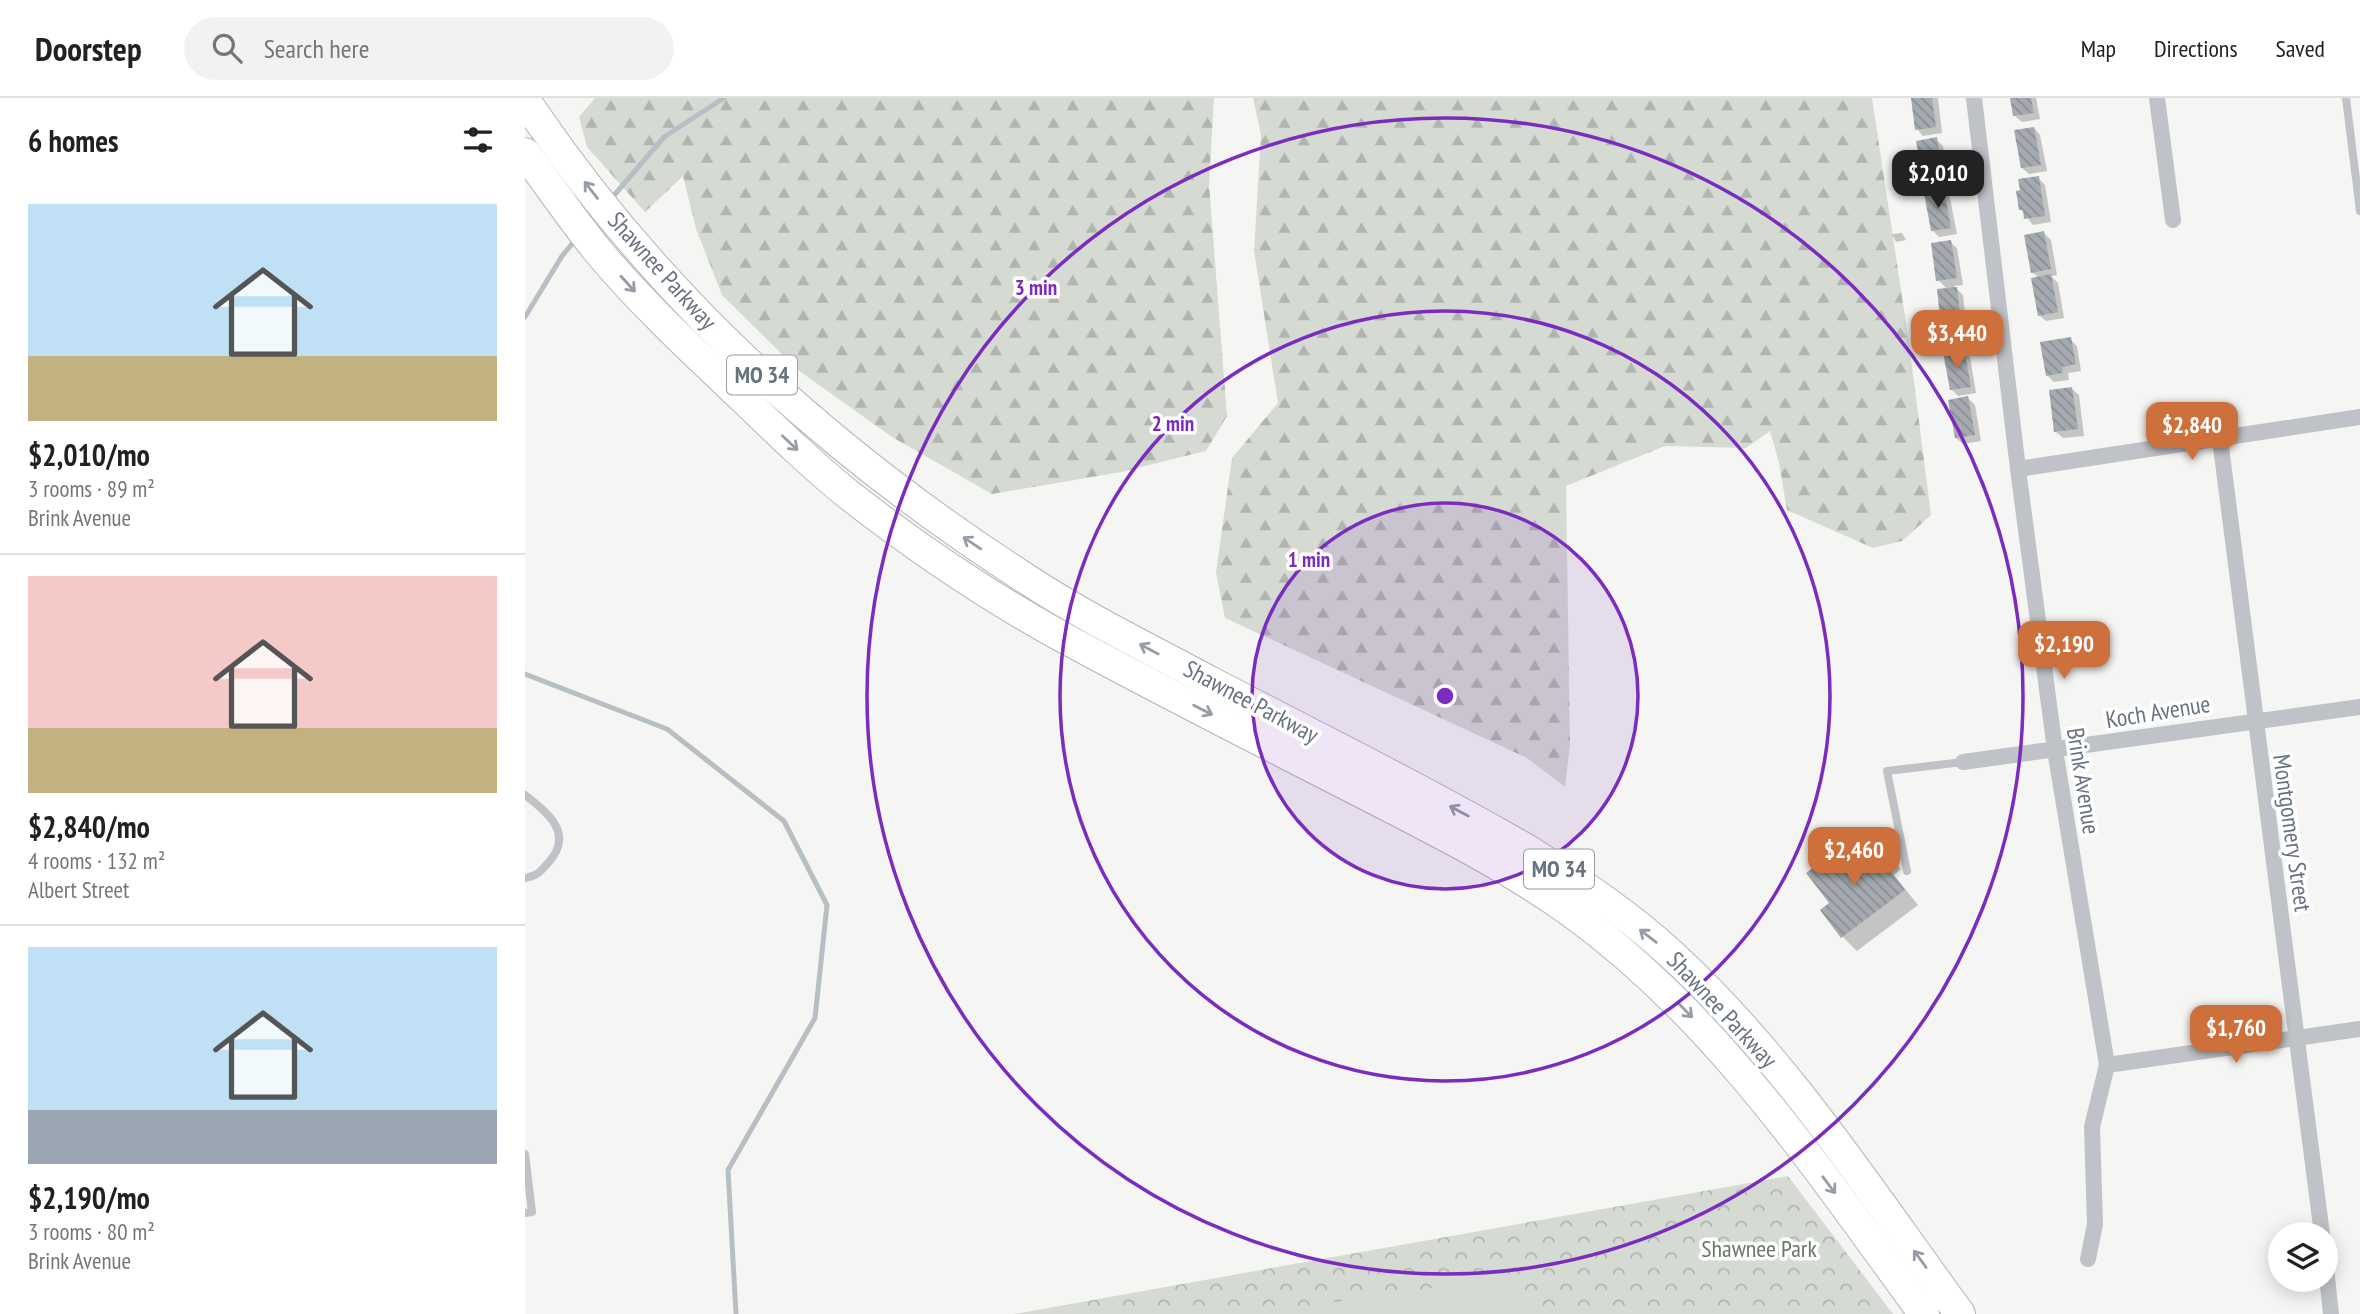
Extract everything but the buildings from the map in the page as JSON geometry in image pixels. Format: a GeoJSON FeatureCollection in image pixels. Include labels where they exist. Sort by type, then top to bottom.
{"type":"FeatureCollection","features":[{"type":"Feature","properties":{"kind":"highway","name":"Shawnee Parkway"},"geometry":{"type":"LineString","coordinates":[[532,111],[630,240],[727,342],[802,413],[906,496],[1028,581],[1108,628],[1515,842],[1576,880],[1671,954],[1763,1050],[1961,1314]]}},
{"type":"Feature","properties":{"kind":"highway","name":"Shawnee Parkway"},"geometry":{"type":"LineString","coordinates":[[525,153],[598,250],[689,350],[848,495],[915,544],[1056,634],[1453,840],[1520,878],[1572,912],[1630,958],[1671,995],[1758,1091],[1924,1314]]}},
{"type":"Feature","properties":{"kind":"street","name":"Brink Avenue"},"geometry":{"type":"LineString","coordinates":[[1974,98],[2055,750],[2108,1065],[2092,1127],[2095,1224],[2088,1259]]}},
{"type":"Feature","properties":{"kind":"street"},"geometry":{"type":"LineString","coordinates":[[2157,98],[2173,220]]}},
{"type":"Feature","properties":{"kind":"street"},"geometry":{"type":"LineString","coordinates":[[2018,469],[2360,417]]}},
{"type":"Feature","properties":{"kind":"street","name":"Montgomery Street"},"geometry":{"type":"LineString","coordinates":[[2220,439],[2253,721],[2298,1038],[2321,1222]]}},
{"type":"Feature","properties":{"kind":"street","name":"Koch Avenue"},"geometry":{"type":"LineString","coordinates":[[1963,762],[2360,707]]}},
{"type":"Feature","properties":{"kind":"street"},"geometry":{"type":"LineString","coordinates":[[2108,1065],[2360,1029]]}},
{"type":"Feature","properties":{"kind":"street"},"geometry":{"type":"LineString","coordinates":[[2329,1292],[2331,1314]]}},
{"type":"Feature","properties":{"kind":"lane"},"geometry":{"type":"LineString","coordinates":[[2346,98],[2360,211]]}},
{"type":"Feature","properties":{"kind":"lane"},"geometry":{"type":"LineString","coordinates":[[1907,871],[1887,771],[1963,762]]}},
{"type":"Feature","properties":{"kind":"lane"},"geometry":{"type":"LineString","coordinates":[[525,795],[549,814],[559,830],[557,854],[536,876],[525,878]]}},
{"type":"Feature","properties":{"kind":"lane"},"geometry":{"type":"LineString","coordinates":[[525,1154],[531,1212],[525,1213]]}},
{"type":"Feature","properties":{"kind":"green space"},"geometry":{"type":"Polygon","coordinates":[[[595,98],[1214,98],[1209,185],[1227,416],[1206,451],[1121,472],[992,494],[892,437],[798,370],[722,295],[696,229],[683,176],[645,212],[587,147],[579,117],[595,98]]]}},
{"type":"Feature","properties":{"kind":"green space"},"geometry":{"type":"Polygon","coordinates":[[[1253,98],[1872,98],[1909,343],[1931,515],[1902,541],[1873,548],[1787,510],[1770,431],[1746,448],[1665,446],[1566,486],[1570,745],[1565,787],[1527,758],[1225,618],[1216,573],[1232,458],[1278,403],[1254,251],[1261,135],[1253,98]]]}},
{"type":"Feature","properties":{"kind":"green space","name":"Shawnee Park"},"geometry":{"type":"Polygon","coordinates":[[[1788,1176],[1893,1314],[1014,1314],[1788,1176]]]}},
{"type":"Feature","properties":{"kind":"green space"},"geometry":{"type":"Polygon","coordinates":[[[1521,1275],[1526,1314],[1280,1314],[1280,1310],[1521,1275]]]}},
{"type":"Feature","properties":{"kind":"waterway"},"geometry":{"type":"LineString","coordinates":[[610,200],[664,137],[724,98]]}},
{"type":"Feature","properties":{"kind":"waterway"},"geometry":{"type":"LineString","coordinates":[[525,317],[562,256],[576,239]]}},
{"type":"Feature","properties":{"kind":"waterway"},"geometry":{"type":"LineString","coordinates":[[525,674],[667,729],[784,821],[827,905],[815,1018],[728,1170],[736,1314]]}}]}
